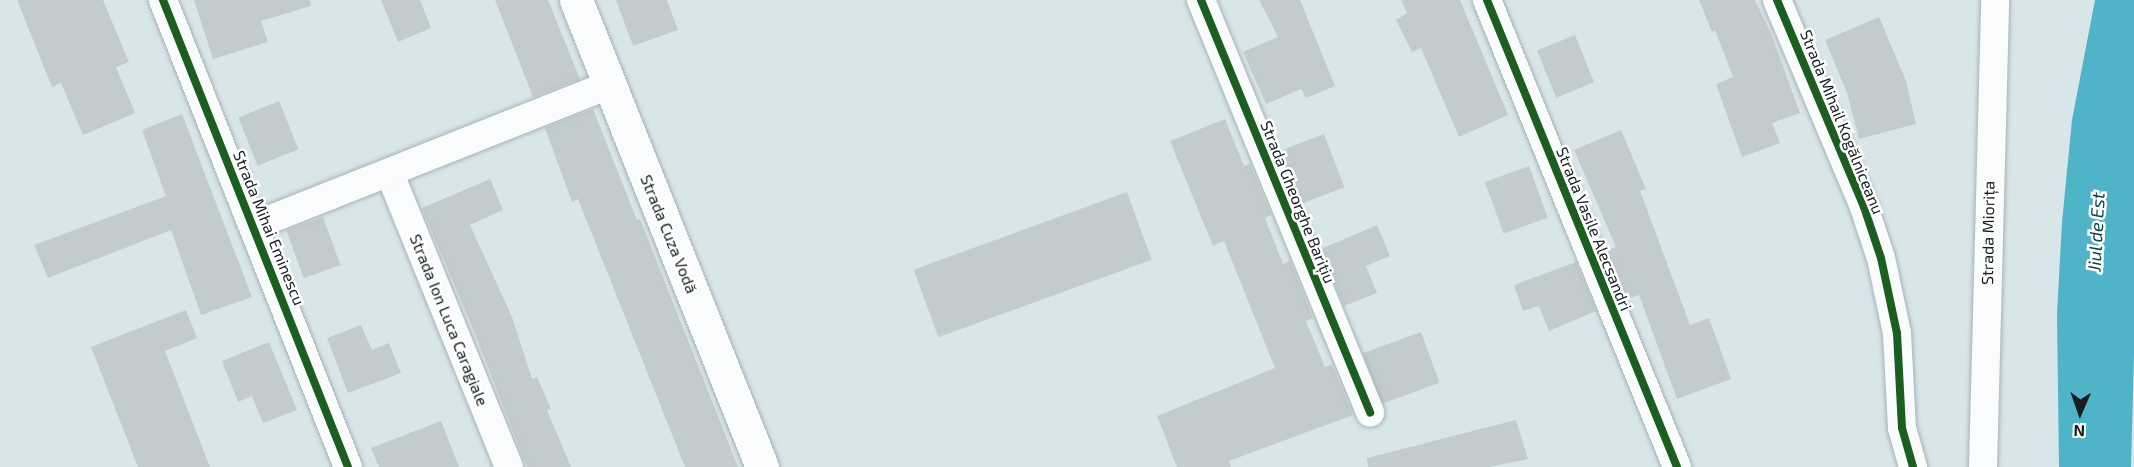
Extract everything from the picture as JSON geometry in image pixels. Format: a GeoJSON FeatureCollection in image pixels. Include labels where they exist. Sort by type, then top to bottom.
{"type":"FeatureCollection","features":[{"type":"Feature","properties":{"kind":"main road","name":"Strada Cuza Vodă"},"geometry":{"type":"LineString","coordinates":[[576,0],[762,467]]}},
{"type":"Feature","properties":{"kind":"street","name":"Strada Mihai Eminescu"},"geometry":{"type":"LineString","coordinates":[[163,0],[348,467]]}},
{"type":"Feature","properties":{"kind":"street","name":"Strada Gheorghe Barițiu"},"geometry":{"type":"LineString","coordinates":[[1201,0],[1370,413]]}},
{"type":"Feature","properties":{"kind":"street","name":"Strada Vasile Alecsandri"},"geometry":{"type":"LineString","coordinates":[[1487,0],[1677,467]]}},
{"type":"Feature","properties":{"kind":"street","name":"Strada Mihail Kogălniceanu"},"geometry":{"type":"LineString","coordinates":[[1777,0],[1864,207],[1881,258],[1897,333],[1902,428],[1913,467]]}},
{"type":"Feature","properties":{"kind":"street","name":"Strada Miorița"},"geometry":{"type":"LineString","coordinates":[[1983,467],[1995,0]]}},
{"type":"Feature","properties":{"kind":"street"},"geometry":{"type":"LineString","coordinates":[[253,226],[390,174],[609,85]]}},
{"type":"Feature","properties":{"kind":"street","name":"Strada Ion Luca Caragiale"},"geometry":{"type":"LineString","coordinates":[[390,174],[509,467]]}},
{"type":"Feature","properties":{"kind":"water","name":"Jiul de Est"},"geometry":{"type":"Polygon","coordinates":[[[2095,0],[2134,0],[2134,355],[2131,467],[2059,467],[2057,314],[2062,222],[2072,120],[2095,0]]]}},
{"type":"Feature","properties":{"kind":"building"},"geometry":{"type":"Polygon","coordinates":[[[17,0],[103,0],[129,62],[116,67],[135,113],[83,135],[61,83],[52,87],[17,0]]]}},
{"type":"Feature","properties":{"kind":"building"},"geometry":{"type":"Polygon","coordinates":[[[194,0],[310,0],[311,6],[261,21],[268,42],[213,59],[194,0]]]}},
{"type":"Feature","properties":{"kind":"building"},"geometry":{"type":"Polygon","coordinates":[[[381,0],[420,0],[431,28],[398,42],[381,0]]]}},
{"type":"Feature","properties":{"kind":"building"},"geometry":{"type":"Polygon","coordinates":[[[495,0],[548,0],[580,79],[533,97],[495,0]]]}},
{"type":"Feature","properties":{"kind":"building"},"geometry":{"type":"Polygon","coordinates":[[[616,0],[667,0],[678,30],[633,46],[616,0]]]}},
{"type":"Feature","properties":{"kind":"building"},"geometry":{"type":"Polygon","coordinates":[[[1259,0],[1300,0],[1335,86],[1306,98],[1301,89],[1266,104],[1243,52],[1278,37],[1259,0]]]}},
{"type":"Feature","properties":{"kind":"building"},"geometry":{"type":"Polygon","coordinates":[[[1401,0],[1460,0],[1508,115],[1459,137],[1421,48],[1412,52],[1396,20],[1407,13],[1401,0]]]}},
{"type":"Feature","properties":{"kind":"building"},"geometry":{"type":"Polygon","coordinates":[[[1699,0],[1755,0],[1772,36],[1800,113],[1772,123],[1780,143],[1742,157],[1716,84],[1733,77],[1715,30],[1712,32],[1699,0]]]}},
{"type":"Feature","properties":{"kind":"building"},"geometry":{"type":"Polygon","coordinates":[[[1879,17],[1906,81],[1916,124],[1859,139],[1847,93],[1825,40],[1879,17]]]}},
{"type":"Feature","properties":{"kind":"building"},"geometry":{"type":"Polygon","coordinates":[[[1575,35],[1594,82],[1556,98],[1537,50],[1575,35]]]}},
{"type":"Feature","properties":{"kind":"building"},"geometry":{"type":"Polygon","coordinates":[[[279,101],[298,149],[258,166],[238,117],[279,101]]]}},
{"type":"Feature","properties":{"kind":"building"},"geometry":{"type":"Polygon","coordinates":[[[593,109],[637,220],[640,219],[738,467],[685,467],[578,199],[572,202],[545,128],[593,109]]]}},
{"type":"Feature","properties":{"kind":"building"},"geometry":{"type":"Polygon","coordinates":[[[182,114],[252,297],[201,315],[171,230],[48,278],[34,245],[166,196],[142,130],[182,114]]]}},
{"type":"Feature","properties":{"kind":"building"},"geometry":{"type":"Polygon","coordinates":[[[1225,119],[1244,166],[1250,164],[1271,215],[1265,218],[1283,264],[1290,261],[1313,318],[1306,321],[1325,367],[1332,365],[1353,415],[1229,461],[1231,467],[1177,467],[1157,416],[1275,368],[1224,241],[1213,246],[1170,141],[1225,119]]]}},
{"type":"Feature","properties":{"kind":"building"},"geometry":{"type":"Polygon","coordinates":[[[1621,130],[1646,189],[1640,191],[1690,325],[1709,318],[1731,379],[1677,399],[1639,295],[1627,299],[1607,250],[1616,247],[1574,150],[1621,130]]]}},
{"type":"Feature","properties":{"kind":"building"},"geometry":{"type":"Polygon","coordinates":[[[1324,134],[1344,187],[1301,204],[1281,150],[1324,134]]]}},
{"type":"Feature","properties":{"kind":"building"},"geometry":{"type":"Polygon","coordinates":[[[1529,166],[1548,218],[1504,234],[1485,182],[1529,166]]]}},
{"type":"Feature","properties":{"kind":"building"},"geometry":{"type":"Polygon","coordinates":[[[490,179],[503,210],[470,225],[512,317],[532,379],[537,377],[551,409],[547,410],[571,467],[527,467],[474,331],[422,208],[490,179]]]}},
{"type":"Feature","properties":{"kind":"building"},"geometry":{"type":"Polygon","coordinates":[[[1127,192],[1152,260],[938,337],[914,270],[1127,192]]]}},
{"type":"Feature","properties":{"kind":"building"},"geometry":{"type":"Polygon","coordinates":[[[323,217],[340,265],[304,278],[286,230],[323,217]]]}},
{"type":"Feature","properties":{"kind":"building"},"geometry":{"type":"Polygon","coordinates":[[[1377,225],[1390,256],[1366,266],[1377,293],[1344,306],[1321,249],[1377,225]]]}},
{"type":"Feature","properties":{"kind":"building"},"geometry":{"type":"Polygon","coordinates":[[[1576,262],[1596,311],[1549,331],[1539,306],[1523,311],[1514,285],[1576,262]]]}},
{"type":"Feature","properties":{"kind":"building"},"geometry":{"type":"Polygon","coordinates":[[[186,310],[197,338],[165,351],[210,467],[138,467],[91,347],[186,310]]]}},
{"type":"Feature","properties":{"kind":"building"},"geometry":{"type":"Polygon","coordinates":[[[361,325],[372,350],[389,343],[401,373],[348,393],[327,338],[361,325]]]}},
{"type":"Feature","properties":{"kind":"building"},"geometry":{"type":"Polygon","coordinates":[[[1421,332],[1439,383],[1381,404],[1363,353],[1421,332]]]}},
{"type":"Feature","properties":{"kind":"building"},"geometry":{"type":"Polygon","coordinates":[[[269,342],[297,410],[263,423],[252,396],[238,402],[222,361],[269,342]]]}},
{"type":"Feature","properties":{"kind":"building"},"geometry":{"type":"Polygon","coordinates":[[[1516,420],[1528,459],[1489,467],[1368,467],[1367,458],[1516,420]]]}},
{"type":"Feature","properties":{"kind":"building"},"geometry":{"type":"Polygon","coordinates":[[[441,421],[459,467],[379,467],[371,448],[441,421]]]}},
{"type":"Feature","properties":{"kind":"cycle path"},"geometry":{"type":"LineString","coordinates":[[163,0],[348,467]]}},
{"type":"Feature","properties":{"kind":"cycle path"},"geometry":{"type":"LineString","coordinates":[[1201,0],[1370,413]]}},
{"type":"Feature","properties":{"kind":"cycle path"},"geometry":{"type":"LineString","coordinates":[[1487,0],[1677,467]]}},
{"type":"Feature","properties":{"kind":"cycle path"},"geometry":{"type":"LineString","coordinates":[[1777,0],[1864,207],[1881,258],[1897,333],[1902,428],[1913,467]]}}]}
